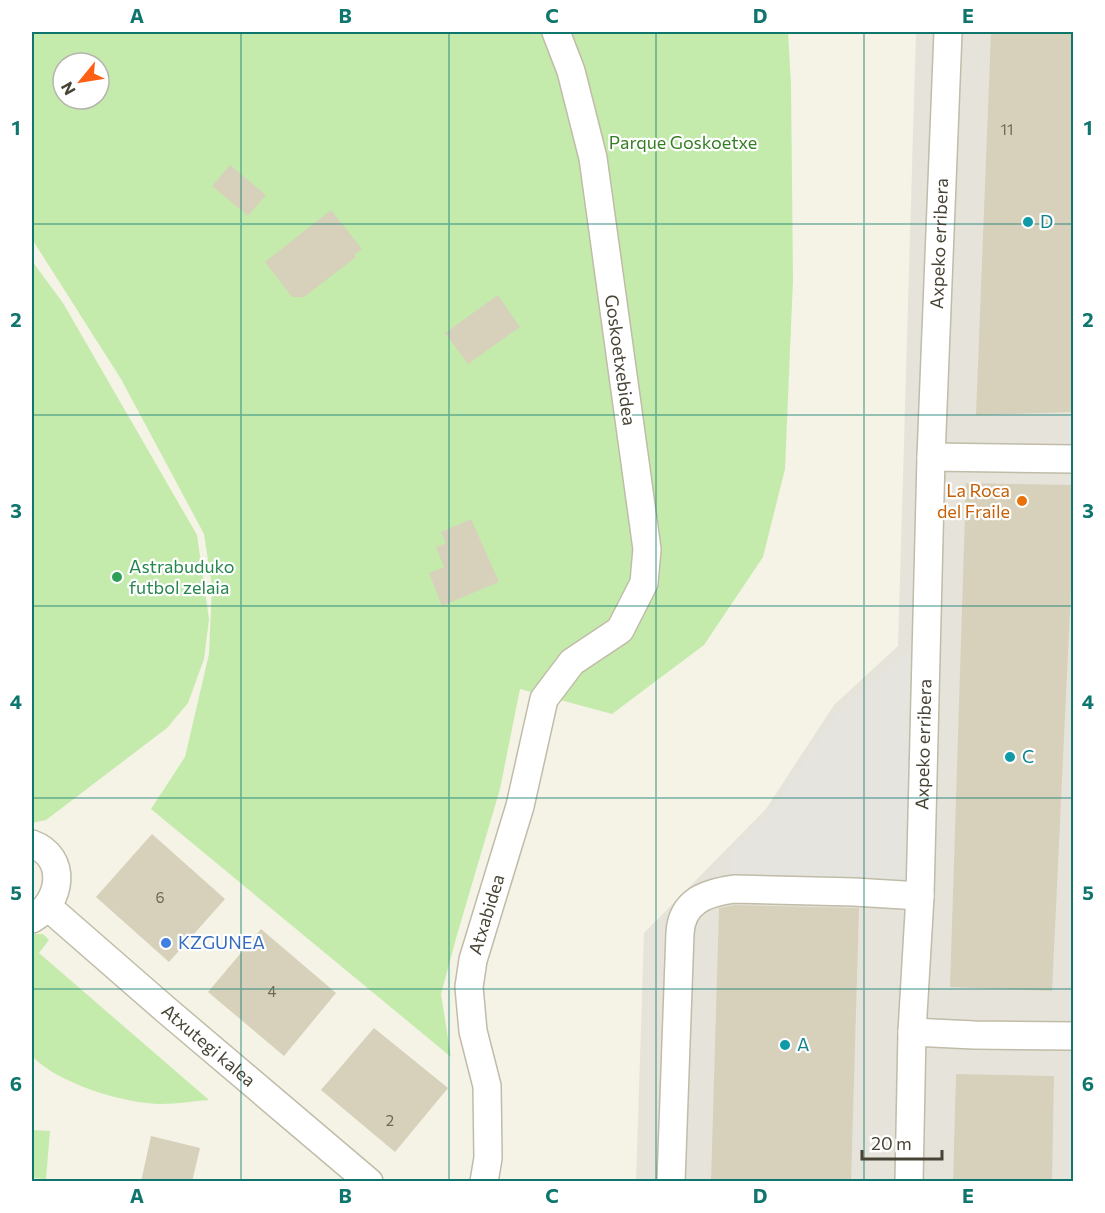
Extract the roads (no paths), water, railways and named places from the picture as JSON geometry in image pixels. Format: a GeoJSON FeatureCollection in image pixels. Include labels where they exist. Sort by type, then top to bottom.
{"type":"FeatureCollection","features":[{"type":"Feature","properties":{"kind":"street","name":"Goskoetxebidea"},"geometry":{"type":"LineString","coordinates":[[556,32],[571,71],[593,158],[647,549],[644,583],[620,630],[572,662]]}},
{"type":"Feature","properties":{"kind":"street","name":"Axpeko erribera"},"geometry":{"type":"LineString","coordinates":[[909,1182],[912,1032],[920,896],[931,457],[948,32]]}},
{"type":"Feature","properties":{"kind":"street"},"geometry":{"type":"LineString","coordinates":[[931,457],[1074,459]]}},
{"type":"Feature","properties":{"kind":"street","name":"Atxabidea"},"geometry":{"type":"LineString","coordinates":[[484,1182],[488,1158],[487,1086],[473,1031],[469,987],[472,960],[520,806],[544,699],[572,662]]}},
{"type":"Feature","properties":{"kind":"street"},"geometry":{"type":"LineString","coordinates":[[32,844],[46,854],[53,863],[56,874],[57,886],[54,897],[40,913]]}},
{"type":"Feature","properties":{"kind":"street"},"geometry":{"type":"LineString","coordinates":[[672,1182],[680,933],[681,919],[688,909],[701,897],[734,889],[920,896]]}},
{"type":"Feature","properties":{"kind":"street","name":"Atxutegi kalea"},"geometry":{"type":"LineString","coordinates":[[40,913],[165,1009],[369,1182]]}},
{"type":"Feature","properties":{"kind":"street"},"geometry":{"type":"LineString","coordinates":[[912,1032],[1074,1036]]}},
{"type":"Feature","properties":{"kind":"place","name":"D"},"geometry":{"type":"Point","coordinates":[1028,222]}},
{"type":"Feature","properties":{"kind":"place","name":"La Roca del Fraile"},"geometry":{"type":"Point","coordinates":[1022,501]}},
{"type":"Feature","properties":{"kind":"place","name":"Astrabuduko futbol zelaia"},"geometry":{"type":"Point","coordinates":[117,577]}},
{"type":"Feature","properties":{"kind":"place","name":"C"},"geometry":{"type":"Point","coordinates":[1010,757]}},
{"type":"Feature","properties":{"kind":"place","name":"KZGUNEA"},"geometry":{"type":"Point","coordinates":[166,943]}},
{"type":"Feature","properties":{"kind":"place","name":"A"},"geometry":{"type":"Point","coordinates":[785,1045]}},
{"type":"Feature","properties":{"kind":"park label","name":"Parque Goskoetxe"},"geometry":{"type":"Point","coordinates":[683,143]}}]}
